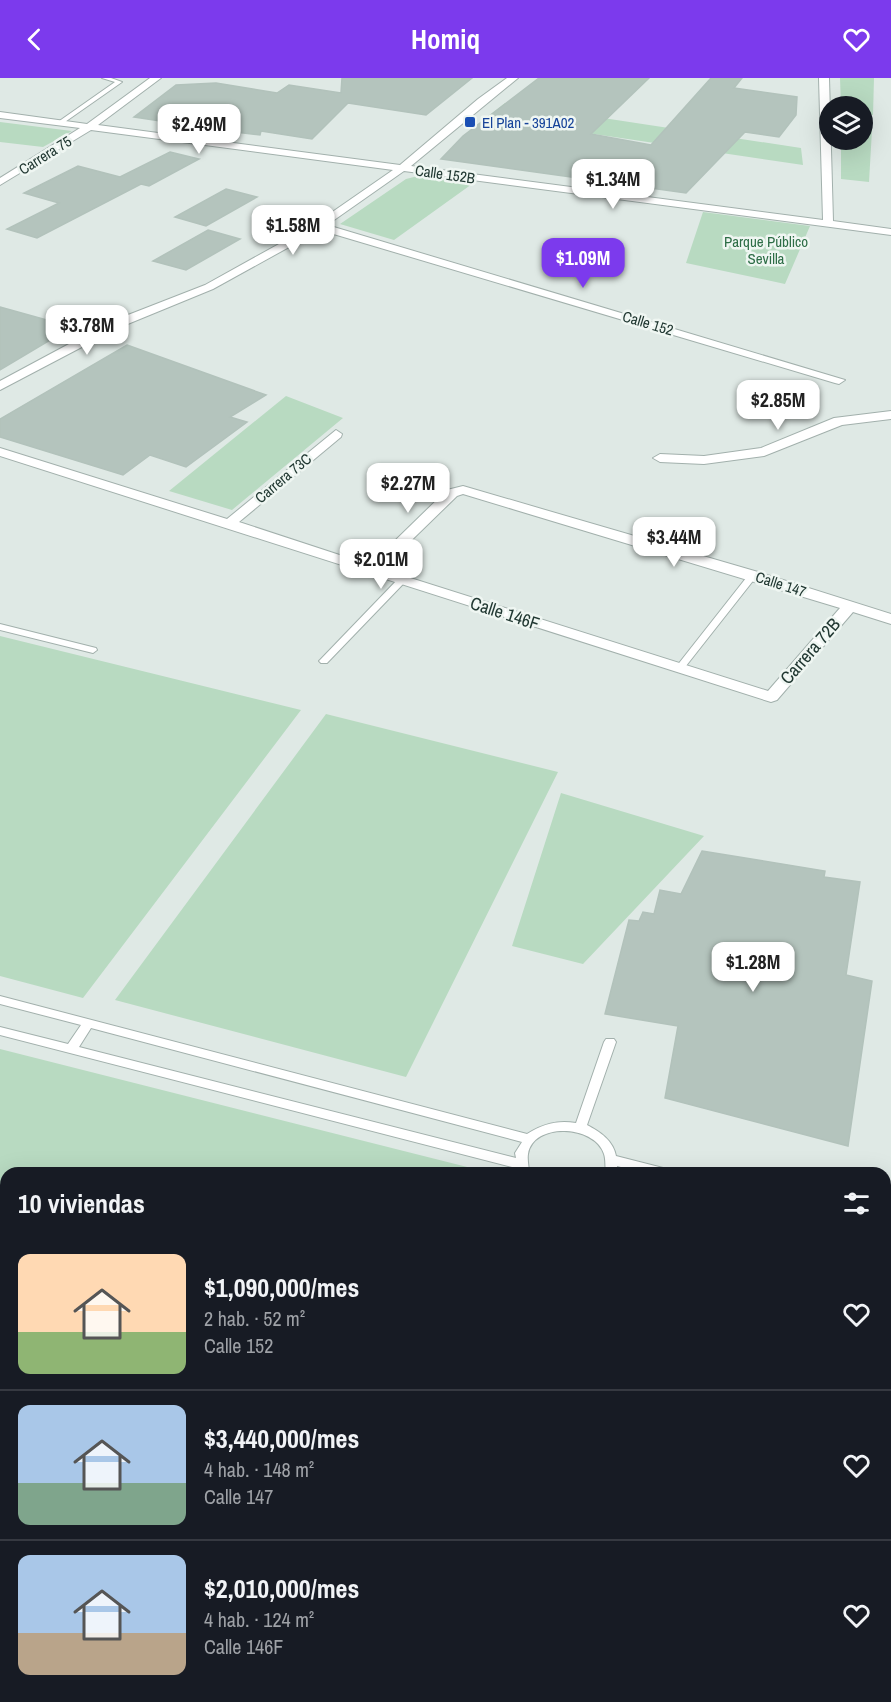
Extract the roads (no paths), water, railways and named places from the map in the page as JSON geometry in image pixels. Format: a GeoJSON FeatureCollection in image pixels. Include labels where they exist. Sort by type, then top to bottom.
{"type":"FeatureCollection","features":[{"type":"Feature","properties":{"kind":"street","name":"Carrera 75"},"geometry":{"type":"LineString","coordinates":[[0,182],[89,127],[156,78]]}},
{"type":"Feature","properties":{"kind":"street"},"geometry":{"type":"LineString","coordinates":[[0,386],[114,325],[209,287],[319,226],[402,168],[465,114],[513,78]]}},
{"type":"Feature","properties":{"kind":"street"},"geometry":{"type":"LineString","coordinates":[[824,78],[828,224]]}},
{"type":"Feature","properties":{"kind":"street","name":"Calle 152B"},"geometry":{"type":"LineString","coordinates":[[0,115],[891,232]]}},
{"type":"Feature","properties":{"kind":"street","name":"Calle 152"},"geometry":{"type":"LineString","coordinates":[[319,226],[838,380]]}},
{"type":"Feature","properties":{"kind":"street"},"geometry":{"type":"LineString","coordinates":[[660,458],[704,460],[764,452],[839,421],[891,415]]}},
{"type":"Feature","properties":{"kind":"street","name":"Carrera 73C"},"geometry":{"type":"LineString","coordinates":[[231,522],[336,434]]}},
{"type":"Feature","properties":{"kind":"street","name":"Calle 146F"},"geometry":{"type":"LineString","coordinates":[[0,452],[231,522],[402,580],[771,697]]}},
{"type":"Feature","properties":{"kind":"street","name":"Calle 147"},"geometry":{"type":"LineString","coordinates":[[373,570],[452,493],[463,490],[753,575],[891,619]]}},
{"type":"Feature","properties":{"kind":"street","name":"Carrera 72B"},"geometry":{"type":"LineString","coordinates":[[771,697],[850,606]]}},
{"type":"Feature","properties":{"kind":"lane"},"geometry":{"type":"LineString","coordinates":[[60,123],[119,82],[105,78]]}},
{"type":"Feature","properties":{"kind":"lane"},"geometry":{"type":"LineString","coordinates":[[679,669],[753,575]]}},
{"type":"Feature","properties":{"kind":"lane"},"geometry":{"type":"LineString","coordinates":[[324,661],[402,580]]}},
{"type":"Feature","properties":{"kind":"lane"},"geometry":{"type":"LineString","coordinates":[[0,627],[93,650]]}},
{"type":"Feature","properties":{"kind":"lane"},"geometry":{"type":"LineString","coordinates":[[0,1000],[529,1139]]}},
{"type":"Feature","properties":{"kind":"lane"},"geometry":{"type":"LineString","coordinates":[[71,1050],[88,1023]]}},
{"type":"Feature","properties":{"kind":"lane"},"geometry":{"type":"LineString","coordinates":[[0,1031],[514,1167]]}},
{"type":"Feature","properties":{"kind":"lane"},"geometry":{"type":"LineString","coordinates":[[580,1127],[610,1042]]}},
{"type":"Feature","properties":{"kind":"lane"},"geometry":{"type":"LineString","coordinates":[[522,1167],[523,1146],[529,1139],[552,1126],[580,1127],[603,1140],[613,1167]]}},
{"type":"Feature","properties":{"kind":"place","name":"El Plan - 391A02"},"geometry":{"type":"Point","coordinates":[470,122]}},
{"type":"Feature","properties":{"kind":"park label","name":"Parque Público Sevilla"},"geometry":{"type":"Point","coordinates":[766,250]}}]}
